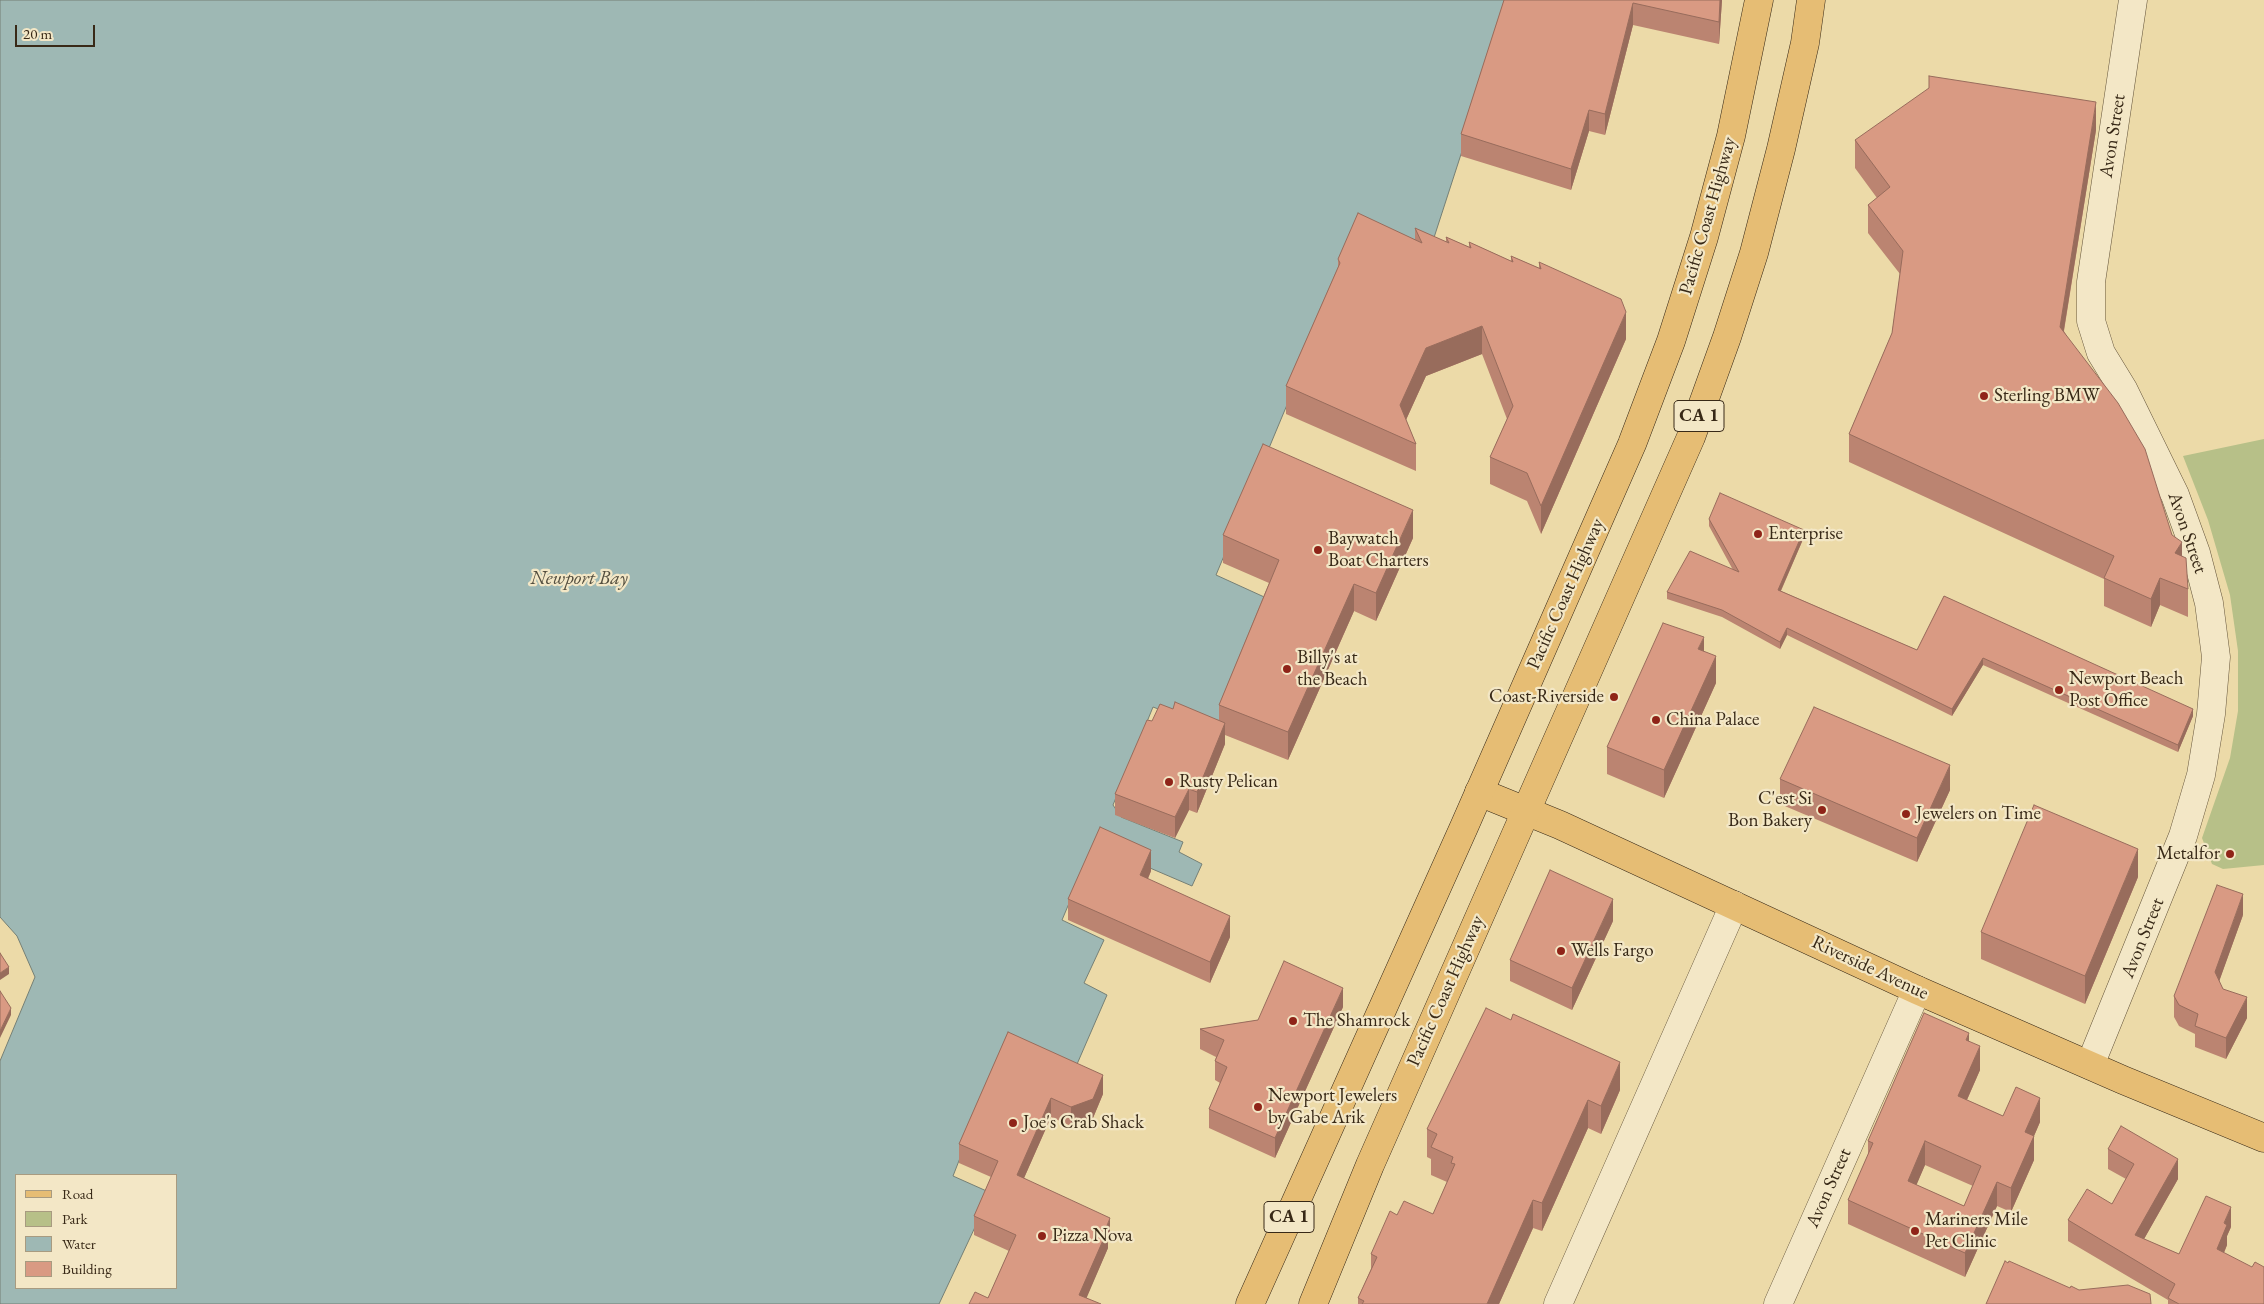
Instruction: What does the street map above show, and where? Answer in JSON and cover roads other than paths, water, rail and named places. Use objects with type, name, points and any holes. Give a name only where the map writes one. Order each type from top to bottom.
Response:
[{"type":"main road","name":"Pacific Coast Highway","points":[[1250,1304],[1632,444],[1671,341],[1704,237],[1731,136],[1758,0]]},
{"type":"main road","name":"Pacific Coast Highway","points":[[1313,1304],[1370,1165],[1687,446],[1728,336],[1754,253],[1781,149],[1805,43],[1811,0]]},
{"type":"main road","name":"Riverside Avenue","points":[[1479,792],[1526,811],[1917,990],[2264,1138]]},
{"type":"street","name":"Avon Street","points":[[2090,1065],[2174,862],[2186,828],[2201,775],[2211,714],[2216,658],[2209,603],[2196,553],[2175,495],[2123,389],[2101,353],[2091,322],[2091,282],[2134,0]]},
{"type":"street","points":[[1558,1304],[1734,906]]},
{"type":"street","name":"Avon Street","points":[[1778,1304],[1917,990]]},
{"type":"water","name":"Newport Bay","points":[[0,0],[1511,0],[1429,253],[1332,297],[1216,575],[1273,601],[1219,732],[1153,707],[1113,805],[1121,817],[1183,842],[1179,852],[1202,864],[1192,886],[1094,844],[1062,920],[1104,940],[1084,983],[1107,995],[1071,1078],[1003,1048],[953,1176],[991,1193],[939,1304],[0,1304],[0,1061],[35,977],[17,936],[0,917]]},
{"type":"place","name":"Sterling BMW","points":[[1984,396]]},
{"type":"place","name":"Enterprise","points":[[1758,534]]},
{"type":"place","name":"Baywatch Boat Charters","points":[[1318,550]]},
{"type":"place","name":"Billy's at the Beach","points":[[1287,669]]},
{"type":"place","name":"Newport Beach Post Office","points":[[2059,690]]},
{"type":"place","name":"Coast-Riverside","points":[[1614,697]]},
{"type":"place","name":"China Palace","points":[[1656,720]]},
{"type":"place","name":"Rusty Pelican","points":[[1169,782]]},
{"type":"place","name":"C'est Si Bon Bakery","points":[[1822,810]]},
{"type":"place","name":"Jewelers on Time","points":[[1906,814]]},
{"type":"place","name":"Metalfor","points":[[2230,854]]},
{"type":"place","name":"Wells Fargo","points":[[1561,951]]},
{"type":"place","name":"The Shamrock","points":[[1293,1021]]},
{"type":"place","name":"Newport Jewelers by Gabe Arik","points":[[1258,1107]]},
{"type":"place","name":"Joe's Crab Shack","points":[[1013,1123]]},
{"type":"place","name":"Mariners Mile Pet Clinic","points":[[1915,1231]]},
{"type":"place","name":"Pizza Nova","points":[[1042,1236]]}]
